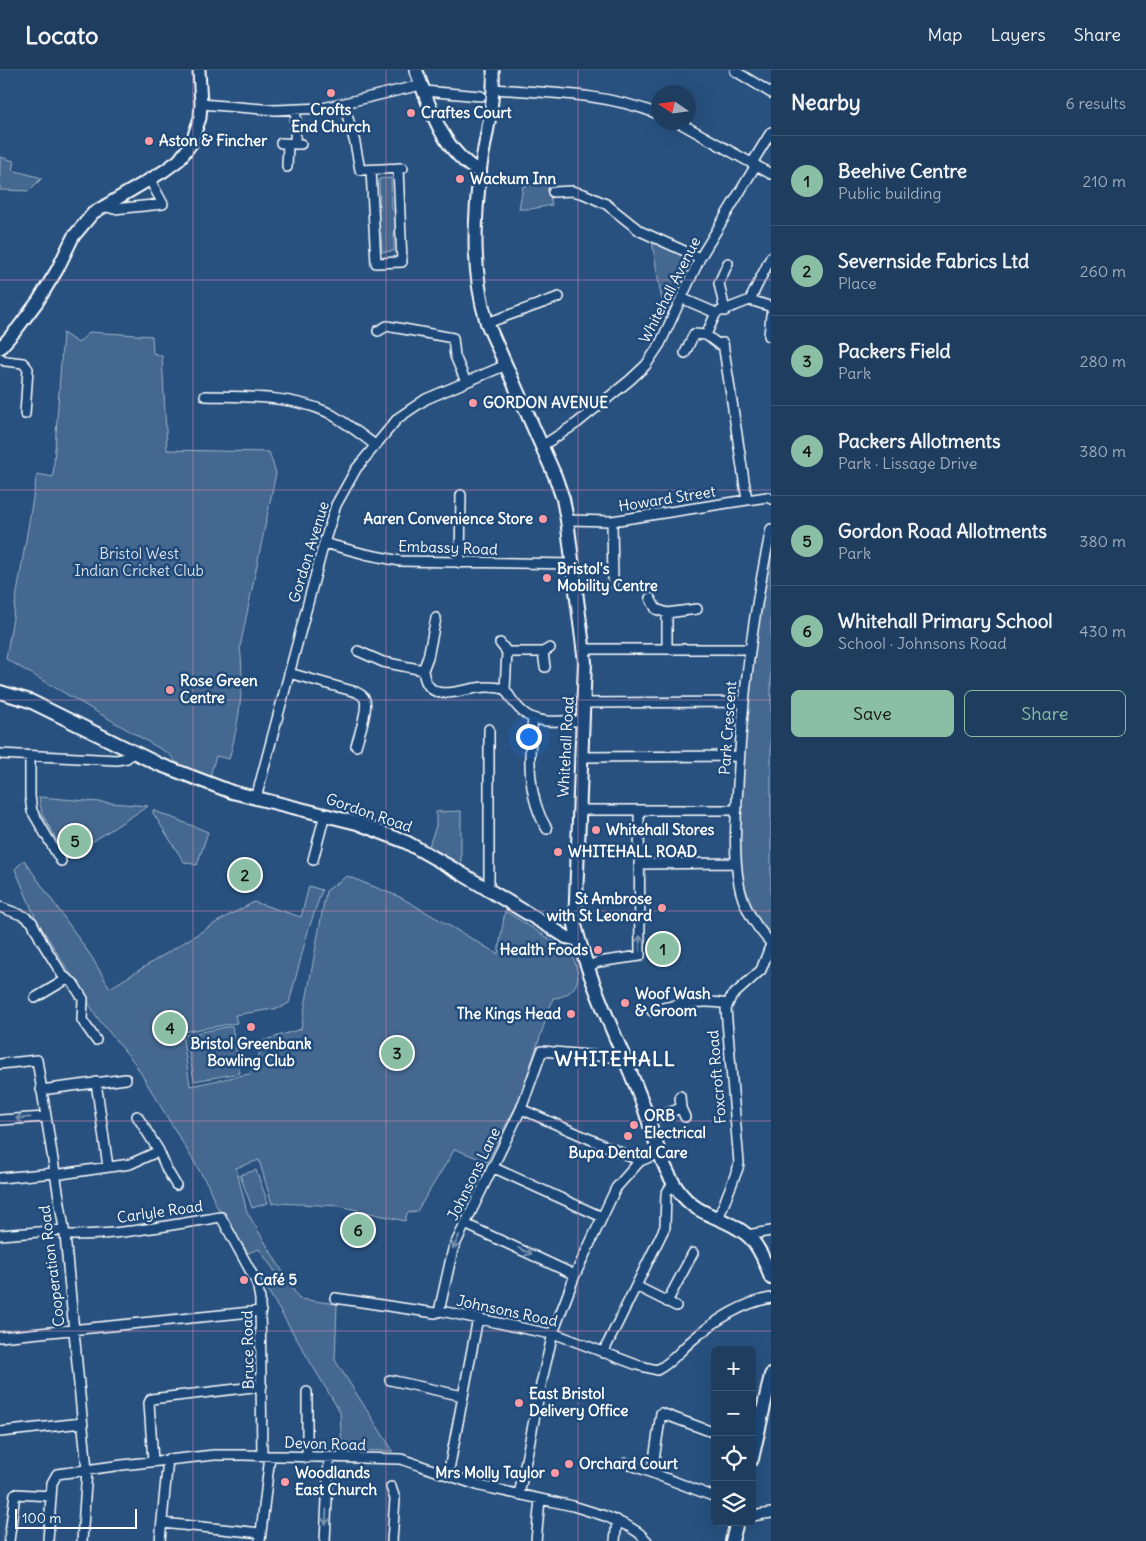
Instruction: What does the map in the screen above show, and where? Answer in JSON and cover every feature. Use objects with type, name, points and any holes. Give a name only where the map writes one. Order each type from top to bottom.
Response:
[{"type":"main road","points":[[416,70],[438,126],[448,144],[460,158],[480,172]]},
{"type":"main road","name":"Whitehall Road","points":[[480,172],[475,209],[480,299],[487,322],[542,446],[563,499],[584,649],[584,703],[575,925],[588,967],[674,1185],[690,1204],[705,1214],[747,1235],[758,1248],[771,1278]]},
{"type":"main road","name":"Gordon Road","points":[[0,692],[30,701],[158,764],[232,792],[325,814],[374,829],[406,842],[555,930],[579,940]]},
{"type":"main road","points":[[765,1265],[767,1254],[771,1247]]},
{"type":"main road","points":[[756,1441],[769,1398],[771,1375]]},
{"type":"main road","points":[[732,1541],[736,1526]]},
{"type":"street","points":[[0,348],[38,301],[57,270],[73,237],[92,213],[150,180],[178,160],[191,144],[200,118],[199,70]]},
{"type":"street","points":[[480,172],[492,108],[494,90],[493,70]]},
{"type":"street","points":[[735,71],[771,93]]},
{"type":"street","points":[[201,104],[296,110],[323,108],[423,88],[481,96]]},
{"type":"street","points":[[494,90],[596,97],[651,111]]},
{"type":"street","points":[[344,104],[355,143],[360,170],[401,168],[402,262],[376,263],[371,170]]},
{"type":"street","points":[[287,168],[296,110]]},
{"type":"street","points":[[692,130],[771,174]]},
{"type":"street","name":"Whitehall Avenue","points":[[542,446],[577,423],[630,380],[646,364],[660,344],[700,258],[771,132]]},
{"type":"street","points":[[104,206],[114,209],[163,204],[150,180]]},
{"type":"street","points":[[553,192],[572,191],[584,194],[606,204],[640,231],[700,258]]},
{"type":"street","points":[[750,300],[771,257]]},
{"type":"street","points":[[721,312],[719,283],[728,263]]},
{"type":"street","points":[[487,322],[558,296]]},
{"type":"street","points":[[682,298],[721,312]]},
{"type":"street","points":[[706,335],[721,312],[750,300],[771,308]]},
{"type":"street","points":[[769,336],[771,315]]},
{"type":"street","points":[[378,330],[388,326],[453,338],[455,356],[466,382]]},
{"type":"street","points":[[685,353],[694,334],[706,335],[718,344],[722,343],[747,500]]},
{"type":"street","points":[[0,358],[5,361],[23,363],[28,369],[25,414]]},
{"type":"street","name":"Gordon Avenue","points":[[256,798],[324,543],[336,506],[356,469],[398,418],[426,399],[506,365]]},
{"type":"street","points":[[205,396],[272,398],[317,408],[338,418],[375,445]]},
{"type":"street","points":[[460,563],[461,495]]},
{"type":"street","name":"Howard Street","points":[[567,520],[612,521],[770,498]]},
{"type":"street","points":[[612,521],[613,583]]},
{"type":"street","name":"Park Crescent","points":[[771,529],[757,597],[749,649],[743,702],[736,810],[736,863],[739,884],[747,910],[757,927],[771,944]]},
{"type":"street","name":"Embassy Road","points":[[324,543],[400,561],[573,564]]},
{"type":"street","points":[[650,598],[656,609],[667,614],[697,609]]},
{"type":"street","points":[[667,614],[667,649]]},
{"type":"street","points":[[436,618],[430,628],[428,657],[423,670],[429,688],[450,694],[476,688],[492,687],[505,689]]},
{"type":"street","points":[[500,644],[508,652],[546,650],[545,667]]},
{"type":"street","points":[[584,649],[749,649]]},
{"type":"street","points":[[365,651],[383,662],[423,670]]},
{"type":"street","points":[[508,652],[505,689],[521,711],[533,720],[583,721]]},
{"type":"street","points":[[289,673],[362,695],[366,703],[356,746]]},
{"type":"street","points":[[584,703],[743,702]]},
{"type":"street","points":[[533,720],[529,749],[532,782],[541,819],[547,830]]},
{"type":"street","points":[[489,728],[489,890]]},
{"type":"street","points":[[0,754],[117,760],[127,758],[133,752]]},
{"type":"street","points":[[30,756],[32,811],[61,861]]},
{"type":"street","points":[[581,757],[739,756]]},
{"type":"street","points":[[579,810],[736,810]]},
{"type":"street","points":[[588,967],[598,962],[640,956],[639,810]]},
{"type":"street","points":[[313,860],[325,814]]},
{"type":"street","points":[[639,866],[736,863]]},
{"type":"street","points":[[0,907],[24,916],[32,922],[63,976],[73,983],[83,999],[82,1020],[96,1040]]},
{"type":"street","points":[[652,1011],[693,1003],[715,1002],[727,1004],[731,997],[761,970],[771,944]]},
{"type":"street","points":[[35,998],[67,979]]},
{"type":"street","name":"Foxcroft Road","points":[[718,1219],[739,1163],[725,1017],[727,1004]]},
{"type":"street","name":"Johnsons Lane","points":[[441,1311],[440,1307],[452,1253],[521,1109],[542,1051],[611,1056],[623,1052]]},
{"type":"street","name":"Cooperation Road","points":[[0,1064],[37,1060],[64,1232],[74,1330],[87,1470],[82,1541]]},
{"type":"street","points":[[41,1090],[126,1079]]},
{"type":"street","points":[[96,1082],[108,1167]]},
{"type":"street","points":[[680,1096],[681,1108],[685,1117]]},
{"type":"street","points":[[649,1120],[681,1108]]},
{"type":"street","points":[[521,1109],[640,1161]]},
{"type":"street","points":[[0,1120],[45,1116]]},
{"type":"street","points":[[137,1116],[159,1151],[176,1185]]},
{"type":"street","points":[[0,1178],[108,1167],[135,1162],[159,1151]]},
{"type":"street","points":[[520,1495],[538,1399],[553,1333],[576,1274],[616,1188],[640,1161],[660,1153]]},
{"type":"street","points":[[492,1167],[602,1217]]},
{"type":"street","points":[[604,1353],[665,1227],[666,1194],[674,1185]]},
{"type":"street","name":"Carlyle Road","points":[[0,1235],[64,1232],[88,1235],[222,1217],[240,1249]]},
{"type":"street","points":[[465,1224],[576,1274]]},
{"type":"street","points":[[747,1235],[771,1231]]},
{"type":"street","name":"Bruce Road","points":[[240,1249],[257,1284],[261,1311],[262,1386],[266,1455],[261,1537]]},
{"type":"street","points":[[667,1302],[693,1253]]},
{"type":"street","points":[[636,1286],[676,1306]]},
{"type":"street","name":"Johnsons Road","points":[[335,1298],[435,1313],[441,1311],[553,1333],[655,1370],[659,1370],[690,1342],[737,1309],[753,1302],[771,1298]]},
{"type":"street","points":[[0,1337],[261,1311]]},
{"type":"street","points":[[448,1475],[478,1318]]},
{"type":"street","points":[[390,1380],[463,1396]]},
{"type":"street","points":[[153,1461],[149,1403],[151,1399],[262,1386]]},
{"type":"street","points":[[307,1392],[304,1402],[307,1458]]},
{"type":"street","points":[[652,1473],[661,1413],[711,1432]]},
{"type":"street","points":[[0,1432],[82,1423]]},
{"type":"street","name":"Devon Road","points":[[48,1541],[51,1496],[53,1480],[56,1475],[168,1459],[214,1455],[401,1459],[480,1486],[573,1506],[617,1520],[640,1533],[647,1541]]},
{"type":"street","points":[[325,1541],[329,1458]]},
{"type":"street","points":[[160,1541],[168,1459]]},
{"type":"street","points":[[626,1463],[711,1495]]},
{"type":"street","points":[[392,1487],[395,1498],[392,1541]]},
{"type":"street","points":[[9,1541],[15,1494],[51,1496]]},
{"type":"street","points":[[536,1541],[540,1499]]},
{"type":"street","points":[[756,1515],[771,1513]]},
{"type":"street","points":[[615,1541],[617,1520]]},
{"type":"street","points":[[162,1523],[261,1537]]},
{"type":"green space","points":[[0,157],[14,161],[12,170],[42,178],[29,191],[0,190]]},
{"type":"green space","points":[[391,178],[392,209],[396,212],[394,251],[382,252],[377,212],[380,209],[379,179]]},
{"type":"green space","points":[[547,183],[552,205],[519,209],[523,186]]},
{"type":"green space","points":[[652,241],[686,254],[690,263],[667,315],[661,296]]},
{"type":"green space","name":"Bristol West Indian Cricket Club","points":[[90,332],[152,336],[153,353],[162,356],[167,450],[269,452],[276,473],[240,647],[242,675],[236,731],[229,759],[216,756],[210,776],[178,764],[169,754],[6,659],[37,474],[53,477],[63,333],[78,343]]},
{"type":"green space","points":[[771,545],[771,936],[752,908],[744,884],[739,853],[743,749],[753,649]]},
{"type":"green space","points":[[39,797],[148,806],[67,858],[42,814]]},
{"type":"green space","points":[[153,810],[208,832],[197,865],[184,862],[153,813]]},
{"type":"green space","points":[[461,811],[461,865],[429,846],[436,826],[436,812]]},
{"type":"green space","points":[[24,860],[91,956],[110,988],[222,919],[254,902],[301,917],[309,886],[322,890],[308,931],[289,1003],[280,1008],[235,1015],[237,1023],[182,1032],[190,1086],[249,1074],[259,1063],[259,1042],[301,1029],[326,891],[347,876],[400,897],[498,954],[505,911],[572,953],[577,971],[577,982],[569,992],[561,997],[553,998],[519,1100],[487,1162],[455,1149],[417,1211],[407,1213],[405,1221],[340,1206],[272,1204],[259,1160],[236,1168],[247,1212],[299,1299],[337,1304],[335,1360],[393,1451],[342,1450],[340,1412],[267,1289],[279,1277],[259,1249],[248,1253],[216,1205],[208,1185],[134,1062],[99,1020],[36,919],[15,869]]},
{"type":"green space","points":[[232,1026],[240,1073],[194,1081],[186,1035]]},
{"type":"green space","points":[[256,1170],[268,1203],[252,1208],[240,1175]]},
{"type":"place","name":"Crofts End Church","points":[[331,93]]},
{"type":"place","name":"Craftes Court","points":[[411,113]]},
{"type":"place","name":"Aston & Fincher","points":[[149,141]]},
{"type":"place","name":"Wackum Inn","points":[[460,179]]},
{"type":"place","name":"GORDON AVENUE","points":[[473,403]]},
{"type":"place","name":"Aaren Convenience Store","points":[[543,519]]},
{"type":"place","name":"Bristol's Mobility Centre","points":[[547,578]]},
{"type":"place","name":"Rose Green Centre","points":[[170,690]]},
{"type":"place","name":"Whitehall Stores","points":[[596,830]]},
{"type":"place","name":"Gordon Road Allotments","points":[[75,841]]},
{"type":"place","name":"WHITEHALL ROAD","points":[[558,852]]},
{"type":"place","name":"Severnside Fabrics Ltd","points":[[245,875]]},
{"type":"place","name":"St Ambrose with St Leonard","points":[[662,908]]},
{"type":"place","name":"Beehive Centre","points":[[663,949]]},
{"type":"place","name":"Health Foods","points":[[598,950]]},
{"type":"place","name":"Woof Wash & Groom","points":[[625,1003]]},
{"type":"place","name":"The Kings Head","points":[[571,1014]]},
{"type":"place","name":"Bristol Greenbank Bowling Club","points":[[251,1027]]},
{"type":"place","name":"Packers Allotments","points":[[170,1028]]},
{"type":"place","name":"Packers Field","points":[[397,1053]]},
{"type":"place","name":"ORB Electrical","points":[[634,1125]]},
{"type":"place","name":"Bupa Dental Care","points":[[628,1136]]},
{"type":"place","name":"Whitehall Primary School","points":[[358,1230]]},
{"type":"place","name":"Café 5","points":[[244,1280]]},
{"type":"place","name":"East Bristol Delivery Office","points":[[519,1403]]},
{"type":"place","name":"Orchard Court","points":[[569,1464]]},
{"type":"place","name":"Mrs Molly Taylor","points":[[555,1473]]},
{"type":"place","name":"Woodlands East Church","points":[[285,1482]]},
{"type":"district","name":"WHITEHALL","points":[[615,1059]]}]
